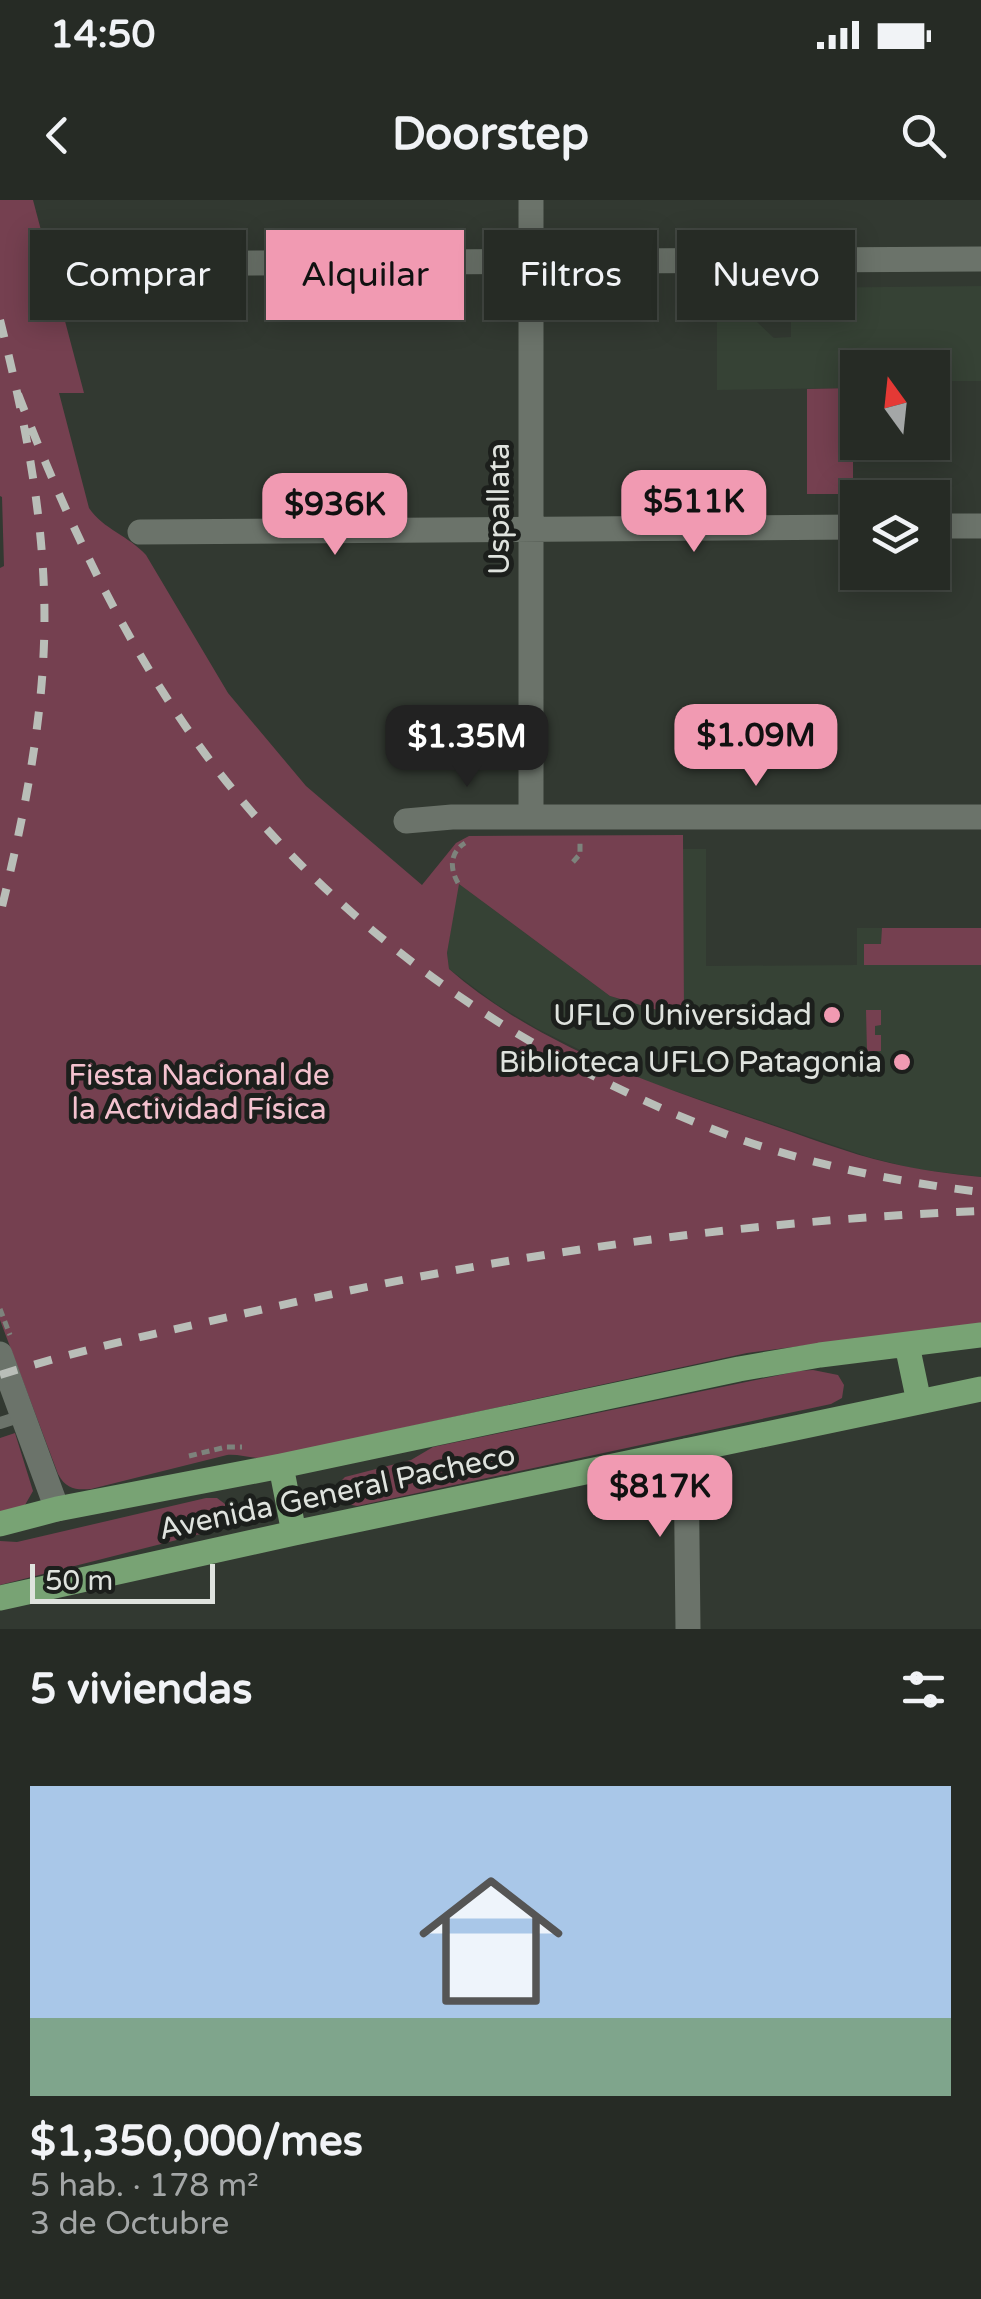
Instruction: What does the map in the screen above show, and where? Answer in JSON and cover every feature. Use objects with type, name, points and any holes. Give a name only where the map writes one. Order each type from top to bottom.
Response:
[{"type":"main road","name":"Avenida General Pacheco","points":[[0,1524],[739,1369],[981,1336]]},
{"type":"main road","points":[[907,1344],[919,1402]]},
{"type":"main road","name":"Avenida General Pacheco","points":[[0,1598],[981,1388]]},
{"type":"main road","points":[[280,1466],[294,1532]]},
{"type":"street","name":"Uspallata","points":[[531,200],[531,230]]},
{"type":"street","points":[[657,260],[981,259]]},
{"type":"street","points":[[246,263],[484,261]]},
{"type":"street","name":"Uspallata","points":[[531,320],[531,818]]},
{"type":"street","points":[[950,526],[981,526]]},
{"type":"street","points":[[140,532],[840,527]]},
{"type":"street","points":[[406,821],[981,816]]},
{"type":"street","points":[[0,1354],[11,1419],[57,1510]]},
{"type":"street","points":[[686,1451],[688,1629]]},
{"type":"path","points":[[458,883],[453,870],[454,855],[464,844],[476,842]]},
{"type":"path","points":[[572,862],[580,854],[580,842]]},
{"type":"shaded area","points":[[981,286],[981,381],[950,381],[950,350],[840,350],[840,388],[717,390],[717,320],[757,320],[774,338],[791,337],[791,320],[855,320],[855,287]]},
{"type":"shaded area","name":"UFLO Universidad","points":[[683,849],[706,849],[706,966],[857,965],[857,928],[981,928],[981,1177],[916,1169],[868,1157],[634,1077],[536,1028],[449,969],[447,953],[458,883],[610,996],[683,1018]]},
{"type":"green space","name":"Fiesta Nacional de la Actividad Física","points":[[0,200],[33,200],[41,230],[30,230],[30,320],[65,320],[84,393],[59,393],[89,508],[101,522],[146,555],[228,693],[306,786],[422,885],[456,843],[469,836],[683,835],[684,1018],[610,996],[459,884],[447,953],[449,969],[517,1018],[632,1075],[855,1153],[913,1168],[981,1177],[981,1323],[747,1353],[265,1458],[227,1455],[91,1489],[76,1489],[64,1483],[0,1320],[0,568],[4,566],[0,496]]},
{"type":"green space","points":[[840,388],[840,460],[853,460],[853,480],[840,480],[840,494],[807,494],[807,389]]},
{"type":"green space","points":[[882,928],[981,928],[981,965],[864,965],[864,944],[881,944]]},
{"type":"green space","points":[[866,1010],[881,1010],[881,1025],[875,1026],[875,1035],[881,1035],[881,1051],[867,1051]]},
{"type":"green space","points":[[813,1370],[838,1375],[844,1385],[842,1398],[831,1404],[357,1506],[341,1498],[338,1484],[345,1477],[411,1460],[433,1447]]},
{"type":"green space","points":[[15,1433],[33,1491],[25,1505],[0,1514],[0,1438]]},
{"type":"green space","points":[[217,1498],[225,1504],[228,1521],[220,1529],[0,1585],[0,1541],[17,1542]]},
{"type":"railway","points":[[0,320],[35,488],[44,591],[39,713],[0,915]]},
{"type":"railway","points":[[18,394],[103,588],[184,724],[266,828],[322,886],[383,939],[514,1032],[657,1106],[731,1136],[823,1164],[981,1192]]},
{"type":"railway","points":[[0,1375],[251,1312],[432,1274],[705,1233],[981,1211]]},
{"type":"place","name":"UFLO Universidad","points":[[832,1015]]},
{"type":"place","name":"Biblioteca UFLO Patagonia","points":[[902,1062]]}]
